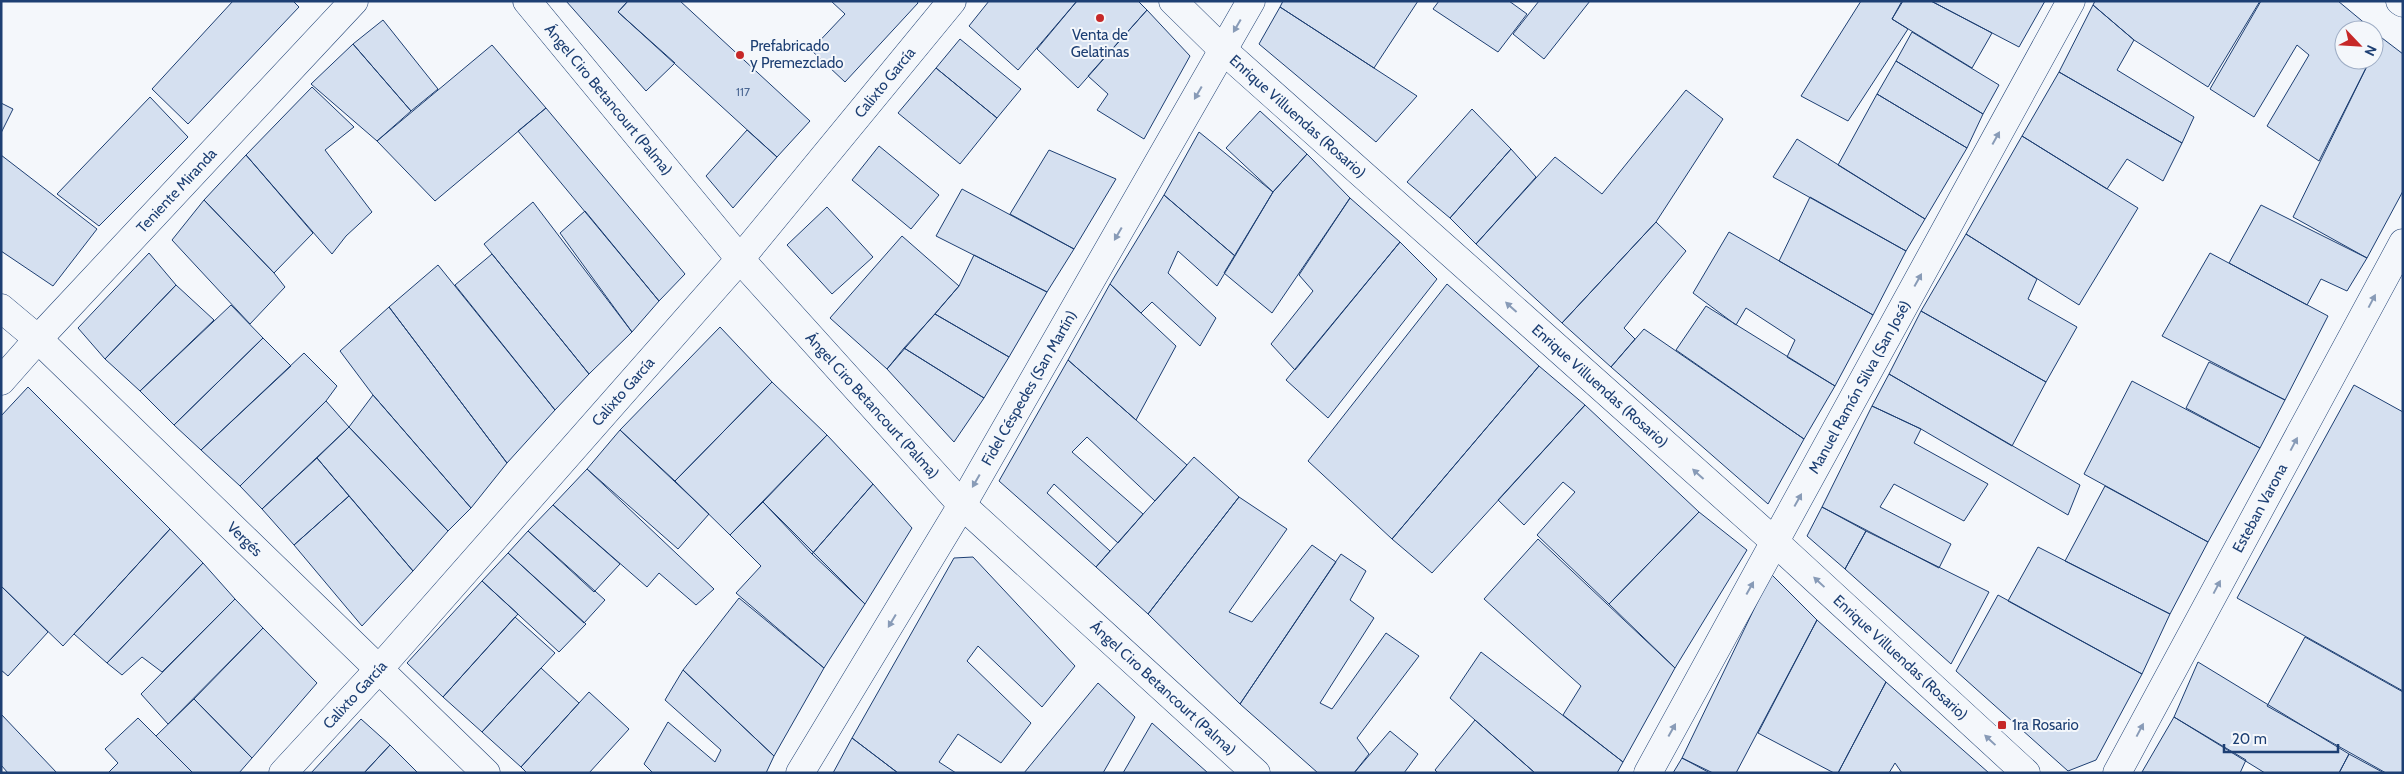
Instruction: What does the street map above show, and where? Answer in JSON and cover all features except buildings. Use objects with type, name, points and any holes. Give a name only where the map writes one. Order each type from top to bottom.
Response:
[{"type":"street","name":"Teniente Miranda","points":[[1,381],[354,1]]},
{"type":"street","name":"Ángel Ciro Betancourt (Palma)","points":[[527,1],[740,259],[962,505],[1256,773]]},
{"type":"street","name":"Calixto García","points":[[283,773],[379,669],[740,259],[952,1]]},
{"type":"street","name":"Enrique Villuendas (Rosario)","points":[[1173,1],[1223,50],[1775,542],[2026,773]]},
{"type":"street","name":"Fidel Céspedes (San Martín)","points":[[800,773],[962,505],[1251,1]]},
{"type":"street","name":"Manuel Ramón Silva (San José)","points":[[1648,773],[2071,1]]},
{"type":"street","name":"Esteban Varona","points":[[2117,773],[2403,243]]},
{"type":"street","name":"Vergés","points":[[1,308],[38,339],[486,773]]},
{"type":"place","name":"Venta de Gelatinas","points":[[1100,18]]},
{"type":"place","name":"Prefabricado y Premezclado","points":[[740,55]]},
{"type":"place","name":"1ra Rosario","points":[[2002,725]]}]
